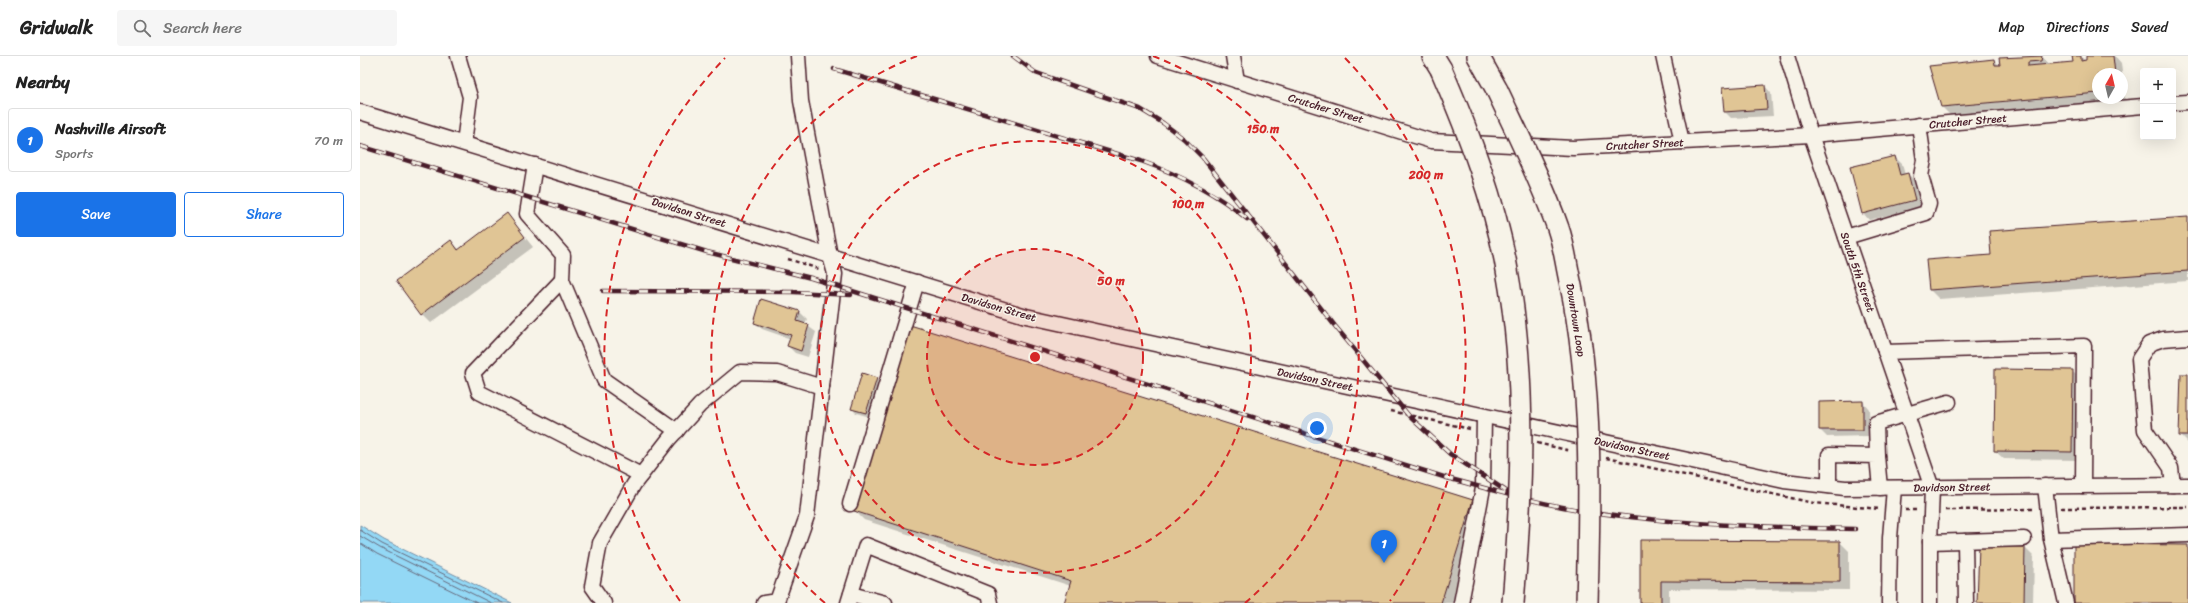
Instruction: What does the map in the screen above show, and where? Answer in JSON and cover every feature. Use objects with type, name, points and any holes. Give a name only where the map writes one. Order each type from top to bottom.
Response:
[{"type":"highway","name":"Downtown Loop","points":[[1478,56],[1497,90],[1535,170],[1558,229],[1576,310],[1588,411],[1590,491],[1587,603]]},
{"type":"highway","points":[[1438,63],[1469,134],[1493,210],[1507,270],[1517,344],[1520,428],[1519,531],[1513,603]]},
{"type":"street","points":[[458,56],[470,97],[464,143]]},
{"type":"street","points":[[764,603],[777,601],[807,516],[835,274],[830,256],[801,101],[798,56]]},
{"type":"street","name":"Crutcher Street","points":[[1158,56],[1431,141],[1573,148],[1811,135],[2140,106]]},
{"type":"street","points":[[1233,56],[1237,80]]},
{"type":"street","points":[[1663,56],[1682,142]]},
{"type":"street","name":"South 5th Street","points":[[1787,56],[1811,135],[1932,488]]},
{"type":"street","points":[[2176,103],[2188,102]]},
{"type":"street","name":"Davidson Street","points":[[360,112],[1026,316],[1784,481],[1829,486],[1887,488],[2188,484]]},
{"type":"street","points":[[1846,237],[1926,213],[1929,204],[1921,176],[1924,160],[1919,125]]},
{"type":"street","points":[[535,165],[527,214],[563,255],[562,280],[604,380],[677,430]]},
{"type":"street","points":[[562,280],[473,373],[479,392],[641,475]]},
{"type":"street","points":[[850,504],[917,282]]},
{"type":"street","points":[[2173,485],[2171,468],[2145,430],[2140,359],[2149,344],[2162,339],[2188,337]]},
{"type":"street","points":[[1885,352],[2084,346],[2083,486]]},
{"type":"street","points":[[604,603],[592,586],[600,543],[641,475],[677,430],[700,405],[740,372],[777,373],[822,386]]},
{"type":"street","points":[[1889,603],[1890,538],[1887,488],[1877,456],[1876,423],[1949,402]]},
{"type":"street","points":[[1461,603],[1483,488],[1484,416]]},
{"type":"street","points":[[1829,486],[1829,456],[1877,456]]},
{"type":"street","points":[[2045,486],[2051,539],[2066,603]]},
{"type":"street","points":[[1930,603],[1932,488]]},
{"type":"street","points":[[2051,539],[2188,535]]},
{"type":"street","points":[[1930,542],[2024,539]]},
{"type":"street","points":[[1966,541],[1966,603]]},
{"type":"street","points":[[885,603],[850,598],[866,545],[988,594],[990,603]]},
{"type":"water","points":[[360,525],[384,540],[512,603],[360,603]]},
{"type":"building","points":[[2042,56],[2041,61],[2028,62],[2028,66],[2073,62],[2072,56],[2081,56],[2081,61],[2086,60],[2086,56],[2113,56],[2114,68],[2092,68],[2092,94],[1941,107],[1929,66],[1994,59],[1995,65],[2000,65],[1999,58]]},
{"type":"building","points":[[1765,85],[1767,109],[1724,112],[1722,88]]},
{"type":"building","points":[[1895,156],[1900,175],[1908,173],[1915,200],[1862,214],[1850,167]]},
{"type":"building","points":[[507,213],[525,237],[421,315],[396,281],[451,240],[458,250]]},
{"type":"building","points":[[2188,217],[2188,271],[1929,290],[1926,260],[1991,255],[1989,231]]},
{"type":"building","points":[[761,299],[800,311],[797,321],[809,325],[801,351],[787,346],[791,335],[754,323]]},
{"type":"building","points":[[910,325],[1473,500],[1441,603],[1064,603],[1071,581],[854,511]]},
{"type":"building","points":[[1995,369],[2073,370],[2072,452],[1994,451]]},
{"type":"building","points":[[862,373],[877,378],[866,413],[851,409]]},
{"type":"building","points":[[2181,374],[2188,374],[2188,436],[2179,436]]},
{"type":"building","points":[[1863,401],[1863,430],[1819,430],[1819,402]]},
{"type":"building","points":[[1640,540],[1840,541],[1840,582],[1661,581],[1661,603],[1640,603]]},
{"type":"building","points":[[2074,544],[2188,545],[2188,603],[2074,603]]},
{"type":"building","points":[[1979,546],[2025,547],[2024,603],[1977,603]]},
{"type":"railway","points":[[1013,56],[1036,73],[1140,109],[1163,123],[1184,139],[1203,158],[1335,326],[1409,416],[1450,454],[1506,491]]},
{"type":"railway","points":[[834,69],[1141,161],[1170,172],[1210,192],[1247,219]]},
{"type":"railway","points":[[360,146],[707,252],[811,278],[1447,478],[1551,505],[1619,516],[1686,522],[1855,529]]},
{"type":"railway","points":[[603,291],[794,292],[851,295]]},
{"type":"place","name":"Nashville Airsoft","points":[[1384,563]]}]
